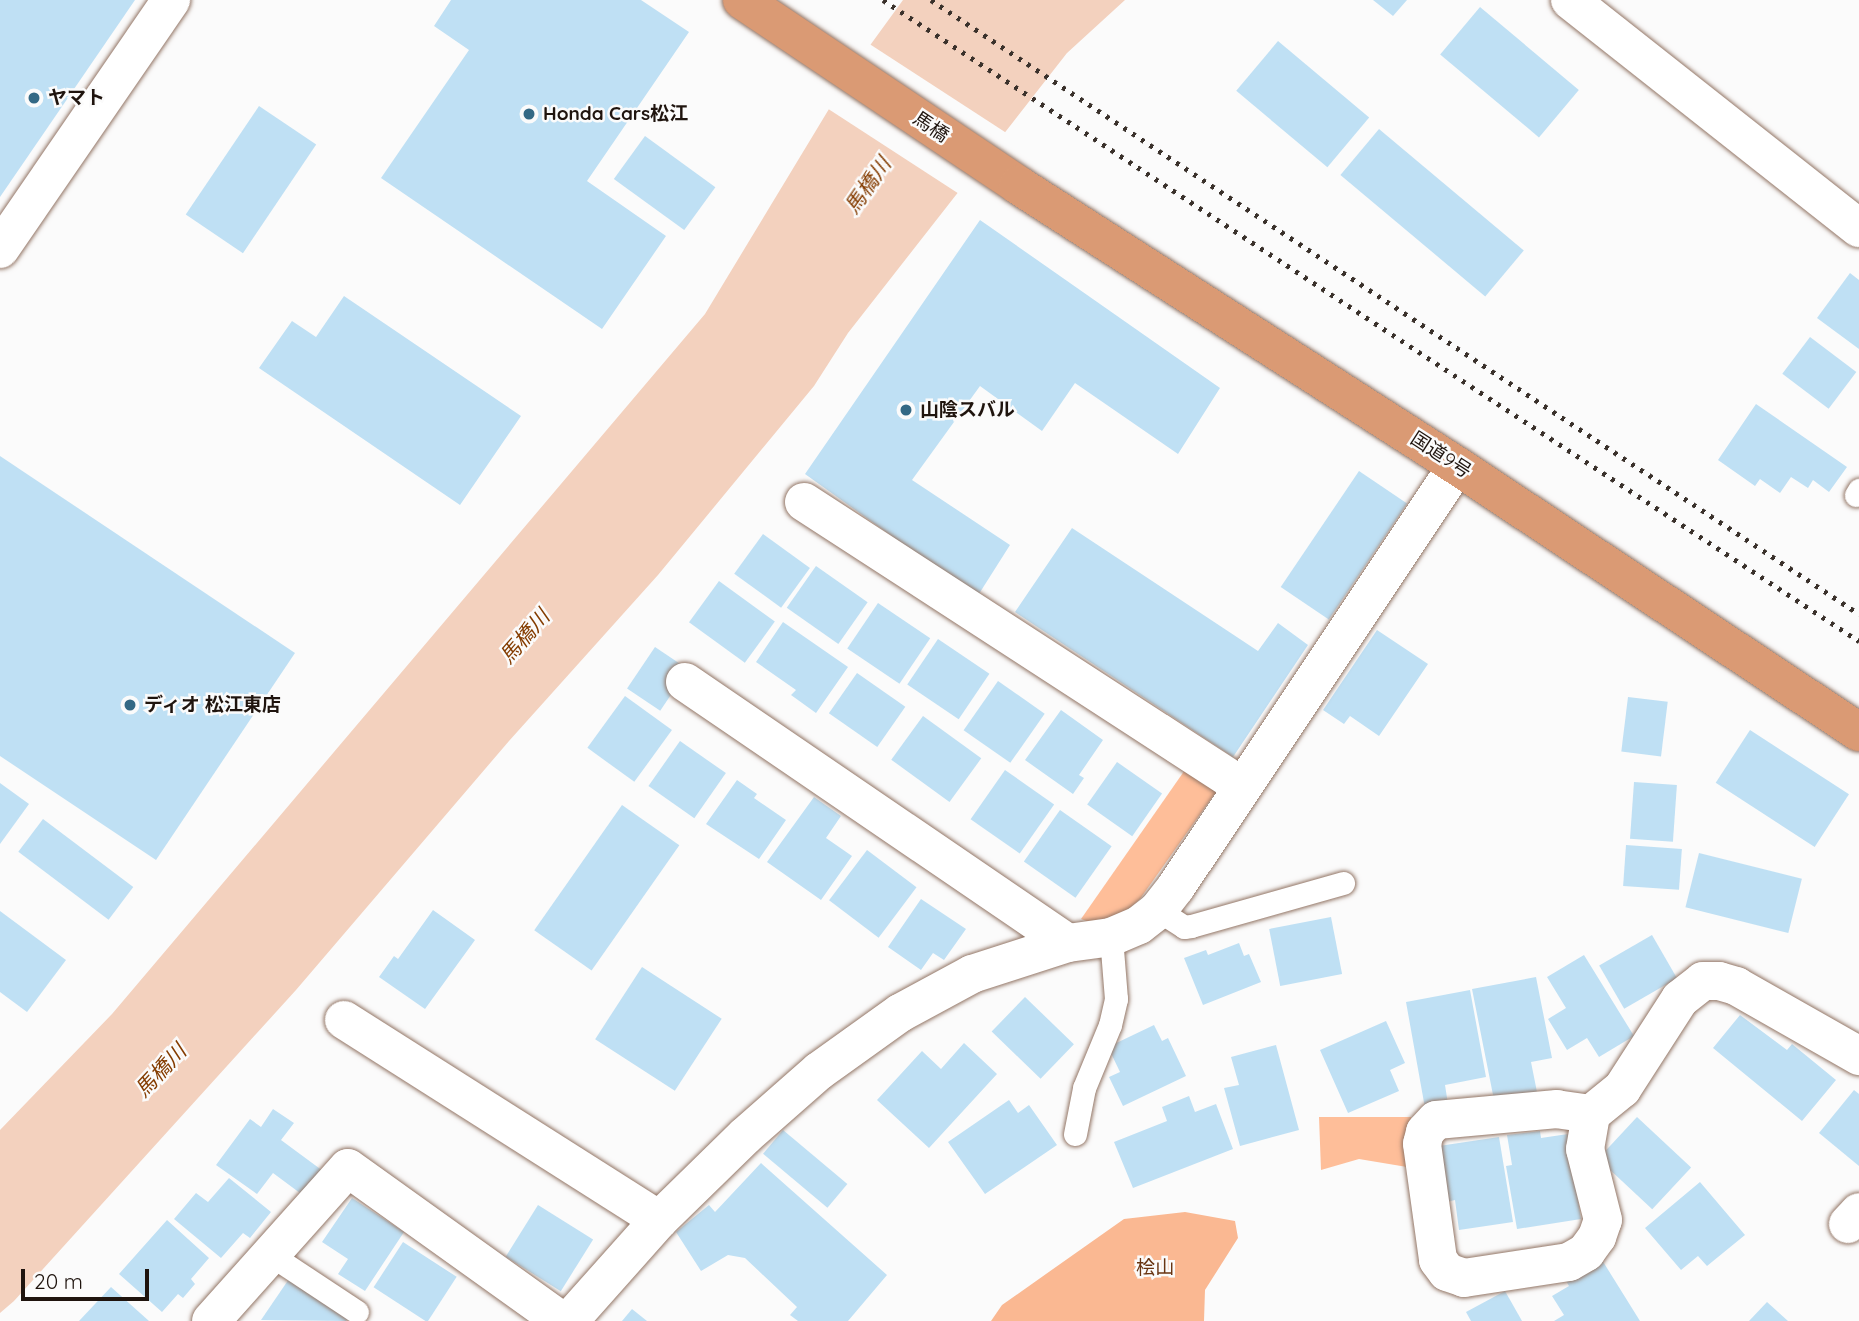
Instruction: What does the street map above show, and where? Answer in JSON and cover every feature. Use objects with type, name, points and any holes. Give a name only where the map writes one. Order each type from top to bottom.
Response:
[{"type":"highway","name":"馬橋","points":[[742,0],[1018,186]]},
{"type":"highway","name":"国道9号","points":[[1018,186],[1458,466],[1859,732]]},
{"type":"street","points":[[0,249],[171,0]]},
{"type":"street","points":[[1570,0],[1859,228]]},
{"type":"street","points":[[569,1321],[659,1220],[745,1136],[819,1071],[900,1013],[972,974],[1068,943],[1111,937],[1139,925],[1158,910],[1458,466]]},
{"type":"street","points":[[804,502],[1243,787]]},
{"type":"street","points":[[685,682],[1068,943]]},
{"type":"street","points":[[1591,1114],[1557,1109],[1436,1120],[1425,1132],[1422,1144],[1438,1260],[1447,1272],[1464,1278],[1569,1262],[1586,1252],[1597,1237],[1602,1220],[1585,1149],[1591,1114],[1622,1089],[1680,999],[1703,981],[1719,981],[1736,986],[1859,1056]]},
{"type":"street","points":[[344,1020],[659,1220]]},
{"type":"street","points":[[211,1321],[348,1168],[562,1321]]},
{"type":"lane","points":[[1158,910],[1177,923],[1191,926],[1343,883]]},
{"type":"lane","points":[[1075,1134],[1084,1088],[1110,1025],[1116,999],[1111,937]]},
{"type":"lane","points":[[271,1255],[357,1312]]},
{"type":"shaded area","points":[[1187,767],[1218,789],[1140,899],[1123,914],[1092,923],[1081,919]]},
{"type":"shaded area","points":[[1319,1117],[1411,1117],[1407,1167],[1359,1159],[1321,1170]]},
{"type":"green space","name":"桧山","points":[[1185,1212],[1235,1221],[1238,1238],[1205,1290],[1204,1321],[991,1321],[1002,1305],[1124,1219]]},
{"type":"water","name":"馬橋川","points":[[903,0],[1125,0],[1067,53],[848,333],[814,386],[658,575],[509,741],[296,990],[14,1301],[0,1313],[0,1130],[112,1014],[705,314],[855,66]]},
{"type":"pier","points":[[868,43],[1008,134],[966,199],[826,108]]},
{"type":"building","name":"ヤマト","points":[[0,0],[135,0],[0,197]]},
{"type":"building","name":"Honda Cars松江","points":[[451,0],[641,0],[689,32],[587,181],[666,236],[602,329],[381,178],[469,50],[434,26]]},
{"type":"building","points":[[1373,0],[1407,0],[1393,16]]},
{"type":"building","points":[[1480,7],[1579,90],[1539,137],[1440,54]]},
{"type":"building","points":[[1278,41],[1369,117],[1327,167],[1236,91]]},
{"type":"building","points":[[259,106],[316,145],[243,253],[186,215]]},
{"type":"building","points":[[1379,129],[1524,250],[1485,296],[1340,175]]},
{"type":"building","points":[[645,136],[715,187],[684,230],[614,179]]},
{"type":"building","name":"山陰スバル","points":[[980,220],[1220,388],[1178,454],[1075,383],[1042,431],[980,386],[912,480],[1010,545],[977,597],[805,474]]},
{"type":"building","points":[[1850,273],[1859,280],[1859,349],[1817,318]]},
{"type":"building","points":[[344,296],[521,416],[460,505],[259,368],[292,321],[316,337]]},
{"type":"building","points":[[1810,337],[1856,372],[1829,409],[1782,374]]},
{"type":"building","points":[[1756,404],[1847,467],[1829,492],[1813,480],[1808,488],[1791,477],[1780,493],[1760,479],[1755,486],[1718,460]]},
{"type":"building","name":"ディオ 松江東店","points":[[0,456],[295,653],[156,860],[0,756]]},
{"type":"building","points":[[1359,471],[1407,503],[1329,619],[1281,587]]},
{"type":"building","points":[[1072,528],[1258,651],[1278,623],[1308,645],[1233,757],[1015,612]]},
{"type":"building","points":[[763,534],[810,568],[781,608],[734,574]]},
{"type":"building","points":[[816,566],[868,602],[838,644],[787,608]]},
{"type":"building","points":[[719,581],[775,622],[745,663],[689,622]]},
{"type":"building","points":[[878,603],[930,638],[899,684],[847,649]]},
{"type":"building","points":[[783,622],[848,667],[816,713],[791,695],[796,690],[756,662]]},
{"type":"building","points":[[1377,630],[1428,664],[1379,736],[1350,716],[1344,724],[1323,710]]},
{"type":"building","points":[[938,639],[989,674],[959,719],[907,685]]},
{"type":"building","points":[[655,647],[688,669],[660,711],[627,688]]},
{"type":"building","points":[[857,673],[905,707],[877,747],[829,713]]},
{"type":"building","points":[[998,681],[1045,714],[1010,763],[964,730]]},
{"type":"building","points":[[625,696],[672,730],[634,782],[587,748]]},
{"type":"building","points":[[1628,697],[1668,702],[1661,756],[1621,752]]},
{"type":"building","points":[[1061,710],[1103,740],[1079,775],[1084,778],[1073,794],[1025,760]]},
{"type":"building","points":[[923,716],[981,758],[950,802],[891,760]]},
{"type":"building","points":[[1750,730],[1849,794],[1815,847],[1716,783]]},
{"type":"building","points":[[680,741],[726,773],[694,818],[648,786]]},
{"type":"building","points":[[1117,762],[1162,794],[1132,836],[1087,805]]},
{"type":"building","points":[[1005,770],[1054,804],[1020,854],[971,819]]},
{"type":"building","points":[[737,780],[757,794],[754,798],[786,820],[759,859],[706,824]]},
{"type":"building","points":[[1634,782],[1677,785],[1673,842],[1630,839]]},
{"type":"building","points":[[0,783],[29,804],[0,844]]},
{"type":"building","points":[[814,797],[841,816],[826,838],[852,856],[821,900],[767,862]]},
{"type":"building","points":[[622,805],[679,845],[592,970],[534,930]]},
{"type":"building","points":[[1060,810],[1112,846],[1075,898],[1024,862]]},
{"type":"building","points":[[43,819],[133,887],[109,920],[18,852]]},
{"type":"building","points":[[1626,845],[1682,849],[1679,890],[1623,886]]},
{"type":"building","points":[[867,850],[917,887],[879,938],[829,900]]},
{"type":"building","points":[[1699,853],[1802,879],[1788,933],[1685,907]]},
{"type":"building","points":[[921,899],[966,929],[944,960],[933,953],[921,970],[888,947]]},
{"type":"building","points":[[433,910],[475,940],[425,1009],[379,977],[394,956],[398,959]]},
{"type":"building","points":[[0,911],[66,960],[27,1012],[0,992]]},
{"type":"building","points":[[1331,917],[1342,974],[1280,986],[1269,929]]},
{"type":"building","points":[[1652,935],[1677,978],[1624,1009],[1599,966]]},
{"type":"building","points":[[1239,943],[1244,956],[1249,954],[1261,982],[1203,1005],[1184,958],[1206,950],[1208,955]]},
{"type":"building","points":[[1584,955],[1634,1036],[1599,1057],[1587,1038],[1567,1050],[1548,1019],[1566,1008],[1547,977]]},
{"type":"building","points":[[642,967],[722,1019],[675,1091],[595,1039]]},
{"type":"building","points":[[1536,977],[1552,1058],[1531,1062],[1538,1097],[1495,1105],[1472,989]]},
{"type":"building","points":[[1470,990],[1486,1077],[1445,1085],[1448,1104],[1425,1108],[1406,1002]]},
{"type":"building","points":[[1025,997],[1074,1044],[1041,1079],[992,1032]]},
{"type":"building","points":[[1740,1015],[1787,1050],[1792,1044],[1836,1080],[1802,1121],[1713,1048]]},
{"type":"building","points":[[1386,1021],[1405,1063],[1390,1070],[1399,1091],[1348,1113],[1320,1050]]},
{"type":"building","points":[[1154,1025],[1162,1041],[1168,1038],[1186,1076],[1123,1106],[1109,1077],[1120,1072],[1108,1047]]},
{"type":"building","points":[[964,1043],[997,1074],[929,1148],[877,1100],[922,1051],[941,1069]]},
{"type":"building","points":[[1276,1045],[1299,1130],[1240,1146],[1224,1088],[1239,1085],[1231,1057]]},
{"type":"building","points":[[1854,1090],[1859,1094],[1859,1166],[1819,1133]]},
{"type":"building","points":[[1189,1096],[1195,1112],[1216,1104],[1233,1149],[1133,1188],[1114,1142],[1167,1121],[1162,1107]]},
{"type":"building","points":[[1009,1100],[1018,1113],[1029,1105],[1057,1145],[985,1194],[948,1142]]},
{"type":"building","points":[[273,1109],[294,1123],[281,1140],[323,1171],[304,1196],[273,1173],[257,1194],[216,1165],[250,1119],[261,1127]]},
{"type":"building","points":[[1637,1117],[1691,1167],[1652,1209],[1598,1159]]},
{"type":"building","points":[[783,1130],[847,1184],[827,1208],[763,1154]]},
{"type":"building","points":[[1540,1131],[1541,1138],[1568,1134],[1581,1219],[1517,1229],[1506,1166],[1512,1165],[1507,1135]]},
{"type":"building","points":[[1499,1137],[1513,1222],[1459,1230],[1455,1200],[1447,1202],[1439,1146]]},
{"type":"building","points":[[761,1163],[887,1275],[848,1321],[798,1321],[790,1315],[797,1307],[745,1258],[728,1255],[701,1271],[676,1232],[709,1205],[715,1212]]},
{"type":"building","points":[[229,1178],[271,1212],[250,1238],[243,1233],[221,1258],[174,1219],[196,1193],[208,1202]]},
{"type":"building","points":[[1700,1182],[1745,1235],[1707,1266],[1698,1256],[1681,1270],[1645,1228]]},
{"type":"building","points":[[352,1198],[404,1232],[365,1291],[338,1274],[348,1259],[322,1242]]},
{"type":"building","points":[[538,1205],[593,1239],[561,1291],[506,1257]]},
{"type":"building","points":[[167,1220],[209,1258],[191,1279],[195,1284],[183,1298],[178,1294],[162,1312],[119,1274]]},
{"type":"building","points":[[403,1242],[457,1277],[428,1321],[374,1287]]},
{"type":"building","points":[[1602,1260],[1640,1321],[1554,1321],[1564,1315],[1552,1296],[1569,1286],[1566,1281]]},
{"type":"building","points":[[291,1276],[349,1316],[346,1321],[261,1320]]},
{"type":"building","points":[[111,1287],[149,1321],[79,1321]]},
{"type":"building","points":[[1505,1291],[1522,1321],[1471,1321],[1466,1312]]},
{"type":"building","points":[[1767,1302],[1788,1321],[1749,1321]]},
{"type":"building","points":[[632,1309],[647,1321],[622,1321]]},
{"type":"railway","points":[[883,0],[1859,641]]},
{"type":"railway","points":[[931,0],[1859,614]]},
{"type":"place","name":"ヤマト","points":[[34,98]]},
{"type":"place","name":"Honda Cars松江","points":[[529,114]]},
{"type":"place","name":"山陰スバル","points":[[906,410]]},
{"type":"place","name":"ディオ 松江東店","points":[[130,705]]}]
